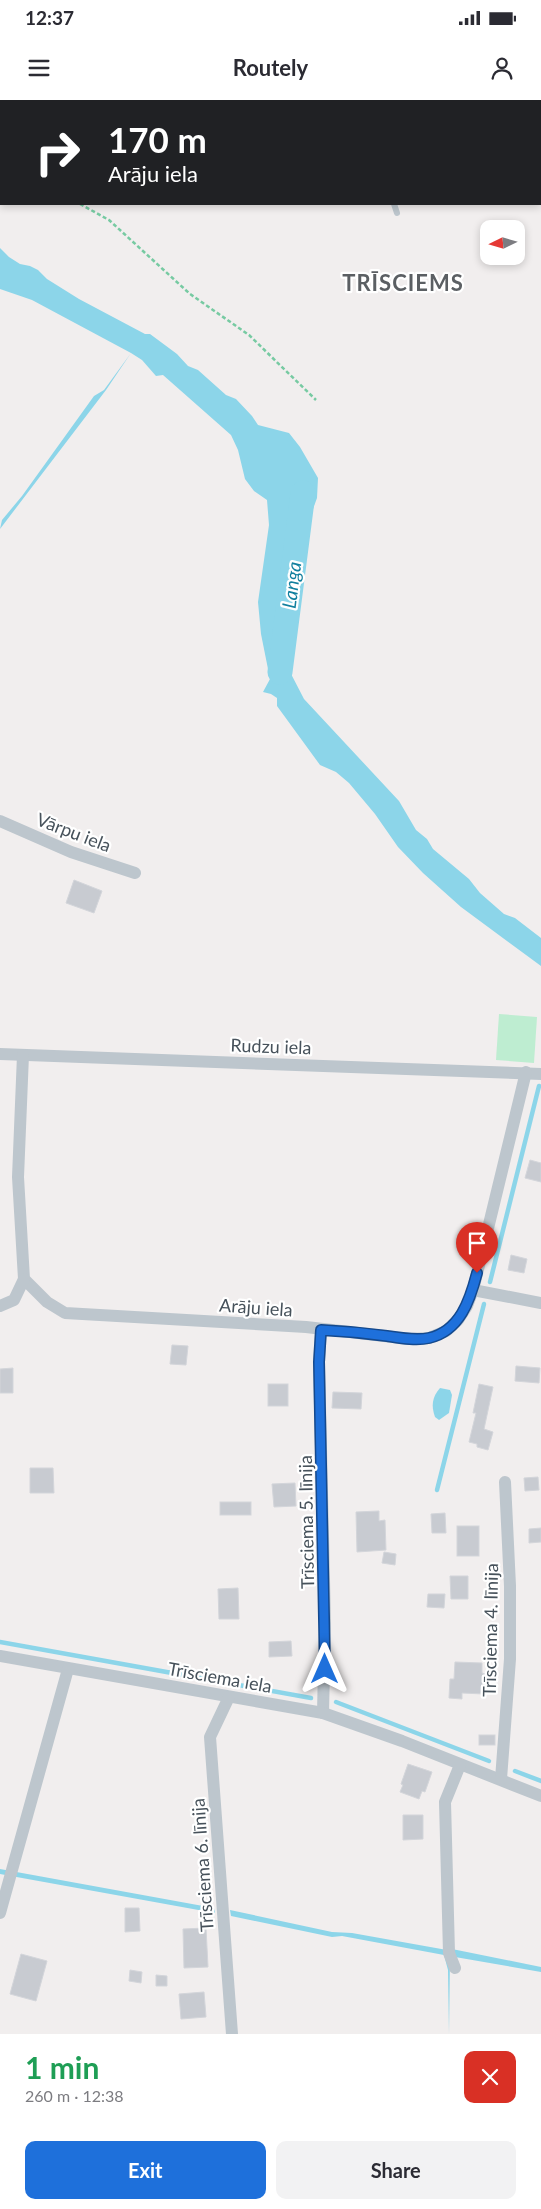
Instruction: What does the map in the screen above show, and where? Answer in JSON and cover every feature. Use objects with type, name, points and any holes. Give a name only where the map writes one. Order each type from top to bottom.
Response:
[{"type":"street","name":"Vārpu iela","points":[[0,821],[71,852],[135,873]]},
{"type":"street","name":"Rudzu iela","points":[[0,1054],[541,1074]]},
{"type":"street","points":[[0,1306],[14,1300],[24,1278],[18,1177],[23,1055]]},
{"type":"street","name":"Arāju iela","points":[[24,1278],[47,1302],[65,1313],[321,1330],[410,1339],[429,1338],[446,1331],[458,1320],[467,1306],[473,1290],[526,1072]]},
{"type":"street","points":[[473,1290],[541,1303]]},
{"type":"street","name":"Trīsciema 5. līnija","points":[[321,1330],[319,1362],[325,1623],[323,1713]]},
{"type":"street","name":"Trīsciema 4. līnija","points":[[501,1779],[510,1659],[510,1586],[506,1482]]},
{"type":"street","name":"Trīsciema iela","points":[[0,1656],[323,1713],[501,1779],[541,1796]]},
{"type":"street","points":[[0,1913],[68,1669]]},
{"type":"street","name":"Trīsciema 6. līnija","points":[[228,1696],[210,1737],[232,2034]]},
{"type":"street","points":[[455,1968],[449,1953],[445,1802],[460,1764]]},
{"type":"lane","points":[[394,205],[397,213]]},
{"type":"path","points":[[82,205],[110,220],[190,294],[249,335],[316,400]]},
{"type":"green space","points":[[499,1014],[537,1017],[534,1063],[496,1060]]},
{"type":"water","points":[[0,248],[9,257],[20,264],[38,270],[47,279],[79,299],[145,334],[150,334],[177,354],[188,366],[198,370],[226,395],[236,399],[258,425],[289,433],[300,447],[318,478],[317,498],[313,509],[295,533],[293,541],[295,561],[291,571],[288,602],[284,607],[282,615],[289,670],[304,699],[399,801],[416,830],[427,839],[433,849],[469,879],[480,893],[504,914],[515,918],[541,938],[541,966],[461,907],[423,873],[398,847],[375,814],[349,783],[336,772],[320,765],[277,706],[277,698],[263,692],[270,679],[261,634],[258,602],[269,525],[267,500],[254,491],[245,479],[238,450],[231,435],[163,375],[156,376],[142,360],[131,353],[32,300],[0,289]]},
{"type":"water","points":[[131,353],[106,390],[0,529],[2,520],[22,496],[94,396],[104,390]]},
{"type":"water","points":[[440,1388],[450,1390],[452,1395],[449,1413],[439,1420],[435,1417],[433,1405],[435,1395]]},
{"type":"water","points":[[0,1869],[214,1908],[215,1913],[0,1874]]},
{"type":"water","points":[[230,1910],[332,1932],[352,1933],[447,1950],[450,1957],[449,2034],[448,1970],[444,1955],[342,1936],[332,1937],[231,1916]]},
{"type":"water","points":[[452,1949],[541,1967],[541,1972],[455,1957]]},
{"type":"building","points":[[74,880],[102,891],[94,913],[66,903]]},
{"type":"building","points":[[530,1160],[541,1163],[541,1182],[525,1178]]},
{"type":"building","points":[[511,1255],[527,1259],[524,1273],[508,1270]]},
{"type":"building","points":[[172,1345],[188,1346],[186,1365],[170,1364]]},
{"type":"building","points":[[516,1366],[540,1368],[539,1383],[515,1381]]},
{"type":"building","points":[[13,1368],[13,1393],[0,1393],[0,1369]]},
{"type":"building","points":[[268,1384],[288,1384],[288,1406],[268,1406]]},
{"type":"building","points":[[479,1384],[493,1387],[484,1429],[493,1432],[488,1450],[477,1447],[477,1444],[469,1442],[476,1413],[473,1413]]},
{"type":"building","points":[[333,1392],[362,1393],[361,1409],[332,1408]]},
{"type":"building","points":[[30,1468],[53,1468],[54,1493],[30,1493]]},
{"type":"building","points":[[538,1477],[539,1490],[525,1491],[524,1478]]},
{"type":"building","points":[[295,1483],[296,1506],[274,1507],[272,1484]]},
{"type":"building","points":[[220,1502],[251,1502],[251,1515],[220,1515]]},
{"type":"building","points":[[379,1511],[379,1521],[385,1520],[386,1550],[357,1552],[356,1512]]},
{"type":"building","points":[[445,1513],[446,1533],[432,1533],[431,1514]]},
{"type":"building","points":[[457,1526],[479,1526],[479,1556],[457,1556]]},
{"type":"building","points":[[541,1528],[541,1542],[529,1543],[529,1529]]},
{"type":"building","points":[[384,1552],[396,1554],[395,1565],[382,1563]]},
{"type":"building","points":[[450,1576],[468,1576],[468,1599],[451,1599]]},
{"type":"building","points":[[238,1588],[239,1619],[219,1619],[218,1589]]},
{"type":"building","points":[[428,1594],[445,1594],[444,1608],[427,1607]]},
{"type":"building","points":[[291,1641],[292,1656],[269,1657],[269,1642]]},
{"type":"building","points":[[455,1662],[482,1663],[482,1673],[485,1674],[484,1694],[462,1693],[462,1699],[449,1698],[450,1679],[454,1679]]},
{"type":"building","points":[[479,1735],[495,1735],[495,1745],[479,1745]]},
{"type":"building","points":[[408,1764],[432,1772],[425,1792],[422,1791],[419,1799],[400,1792]]},
{"type":"building","points":[[403,1815],[423,1815],[423,1839],[403,1840]]},
{"type":"building","points":[[125,1908],[139,1908],[140,1931],[125,1932]]},
{"type":"building","points":[[206,1928],[208,1967],[184,1968],[183,1929]]},
{"type":"building","points":[[21,1954],[47,1961],[36,2001],[10,1994]]},
{"type":"building","points":[[130,1970],[142,1972],[141,1983],[129,1981]]},
{"type":"building","points":[[156,1975],[167,1976],[167,1986],[156,1986]]},
{"type":"building","points":[[204,1992],[206,2017],[181,2019],[179,1994]]},
{"type":"waterway","name":"Langa","points":[[280,672],[303,493]]},
{"type":"waterway","points":[[490,1282],[539,1086]]},
{"type":"waterway","points":[[437,1490],[484,1304]]},
{"type":"waterway","points":[[0,1642],[311,1698]]},
{"type":"waterway","points":[[336,1702],[489,1761]]},
{"type":"waterway","points":[[515,1771],[541,1781]]},
{"type":"district","name":"TRĪSCIEMS","points":[[403,282]]},
{"type":"route","points":[[325,1669],[319,1362],[321,1330],[410,1339],[429,1338],[446,1331],[458,1320],[467,1306],[477,1273]]}]
